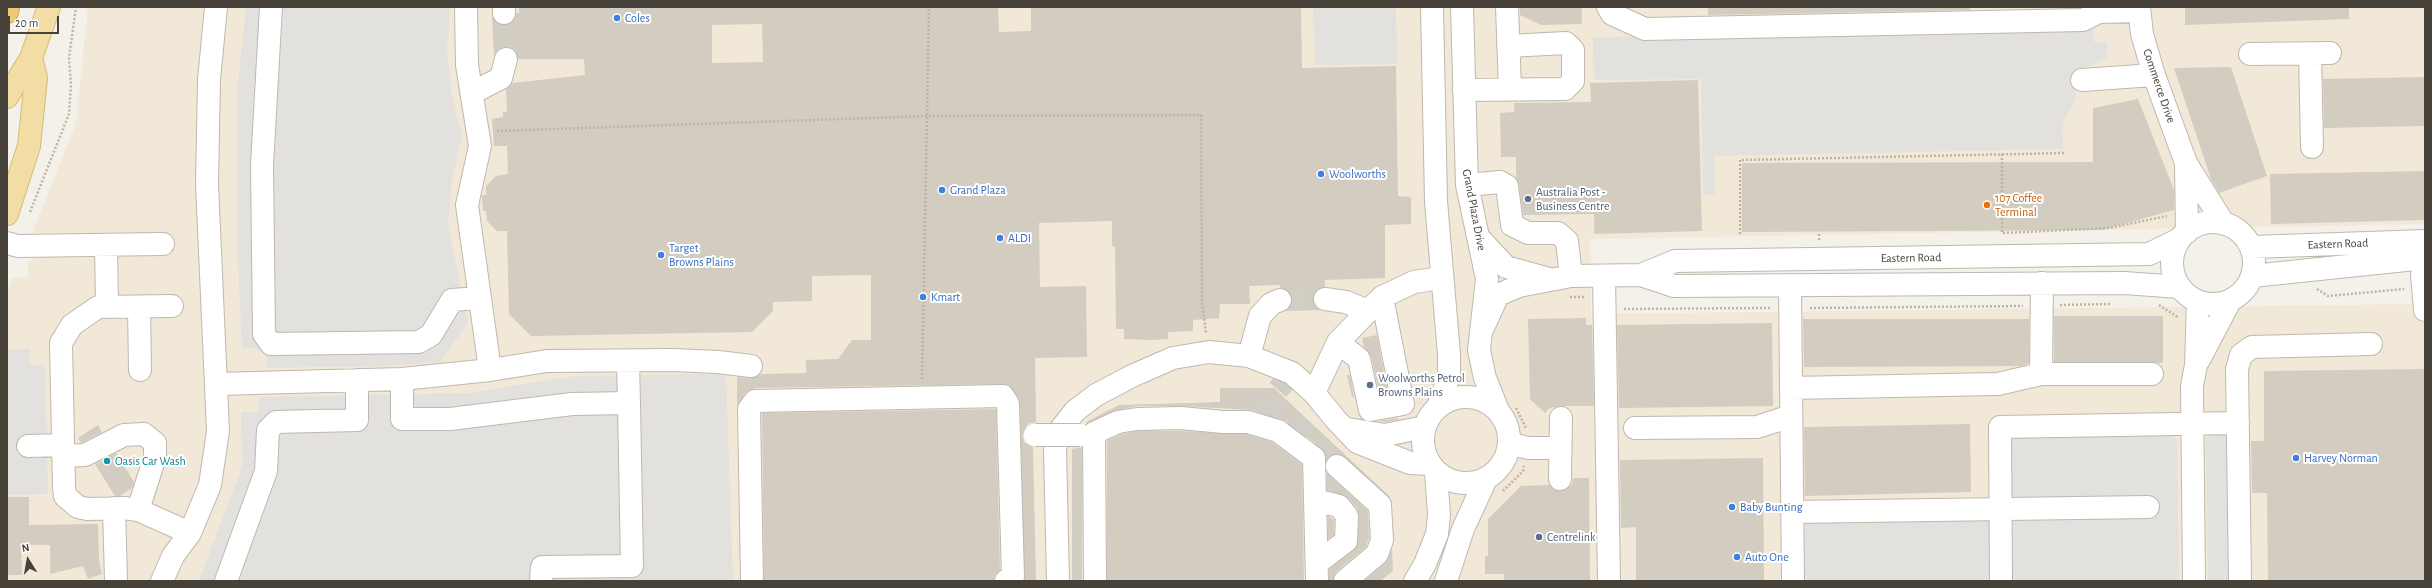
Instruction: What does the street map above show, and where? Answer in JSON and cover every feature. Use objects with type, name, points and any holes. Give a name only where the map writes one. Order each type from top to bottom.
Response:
[{"type":"highway","points":[[7,12],[8,7]]},
{"type":"main road","points":[[7,96],[31,58],[49,7]]},
{"type":"main road","points":[[7,214],[29,146],[36,78],[31,58]]},
{"type":"street","points":[[178,581],[185,562],[190,533],[210,485],[218,431],[207,184],[209,80],[216,7]]},
{"type":"street","points":[[271,7],[262,165],[264,334],[270,344],[419,342],[431,335],[452,300],[479,298]]},
{"type":"street","points":[[1432,7],[1436,201],[1449,366],[1446,386],[1438,407]]},
{"type":"street","name":"Grand Plaza Drive","points":[[1462,7],[1467,185],[1487,279],[1479,350],[1482,364],[1497,408]]},
{"type":"street","points":[[1507,7],[1510,89]]},
{"type":"street","points":[[1608,7],[1612,14],[1645,29],[2083,20],[2099,10],[2139,9]]},
{"type":"street","points":[[466,8],[467,65],[480,146],[467,205],[490,370]]},
{"type":"street","name":"Commerce Drive","points":[[2139,9],[2142,34],[2154,75],[2186,163],[2224,224]]},
{"type":"street","points":[[1464,90],[1565,89],[1573,81],[1573,50],[1566,43],[1508,46]]},
{"type":"street","points":[[2250,54],[2320,54],[2312,147]]},
{"type":"street","points":[[472,93],[501,78],[506,59]]},
{"type":"street","points":[[2082,80],[2154,75]]},
{"type":"street","name":"Commerce Drive","points":[[2181,228],[2186,163]]},
{"type":"street","points":[[1467,185],[1500,182],[1507,186],[1512,224],[1528,233],[1558,233],[1567,240],[1562,278]]},
{"type":"street","points":[[2210,222],[2224,224],[2235,229],[2245,237],[2254,256],[2252,276],[2239,295],[2219,304],[2198,301],[2180,287],[2174,275],[2172,262],[2181,228],[2210,222]]},
{"type":"street","name":"Eastern Road","points":[[1640,275],[1675,261],[2149,254],[2181,228]]},
{"type":"street","name":"Eastern Road","points":[[1479,238],[1506,267],[1562,278]]},
{"type":"street","name":"Eastern Road","points":[[2251,247],[2425,241]]},
{"type":"street","points":[[7,243],[24,246],[163,244]]},
{"type":"street","points":[[106,245],[107,307]]},
{"type":"street","name":"Eastern Road","points":[[2252,276],[2425,258]]},
{"type":"street","points":[[2425,271],[2422,275],[2425,310]]},
{"type":"street","name":"Eastern Road","points":[[1482,330],[1498,295],[1519,286],[1562,278],[1640,275],[1674,286],[2124,283],[2180,287]]},
{"type":"street","points":[[1604,276],[1609,581]]},
{"type":"street","points":[[1314,393],[1338,342],[1375,304],[1414,282],[1442,278]]},
{"type":"street","points":[[2041,374],[2042,284]]},
{"type":"street","points":[[1790,286],[1792,581]]},
{"type":"street","points":[[1326,299],[1375,304]]},
{"type":"street","points":[[1248,356],[1260,316],[1271,304],[1280,300]]},
{"type":"street","points":[[2196,365],[2230,300]]},
{"type":"street","points":[[2194,581],[2192,386],[2196,365],[2198,301]]},
{"type":"street","points":[[1338,342],[1359,359],[1370,410],[1403,404],[1375,304]]},
{"type":"street","points":[[140,306],[140,370]]},
{"type":"street","points":[[172,306],[98,307],[72,325],[61,343],[65,496],[78,507],[87,509],[114,508],[138,510],[190,533]]},
{"type":"street","points":[[2240,581],[2237,369],[2241,355],[2252,347],[2371,344]]},
{"type":"street","points":[[1056,578],[1055,449],[1060,430],[1067,419],[1096,395],[1132,376],[1173,358],[1209,352],[1248,356],[1292,373],[1314,393],[1357,442],[1410,463],[1433,468],[1447,479],[1460,483],[1474,483],[1486,479],[1498,470],[1506,458],[1510,444],[1509,431],[1497,408],[1486,401],[1474,397],[1461,397],[1449,400],[1438,407],[1430,416],[1425,427],[1423,446],[1433,468],[1439,515],[1437,534],[1425,564],[1415,581]]},
{"type":"street","points":[[217,384],[402,379],[490,370],[547,361],[718,362],[751,366]]},
{"type":"street","points":[[541,581],[542,567],[632,566],[628,361]]},
{"type":"street","points":[[1791,388],[1998,384],[2041,374],[2152,374]]},
{"type":"street","points":[[402,379],[402,419],[450,419],[572,404],[629,403]]},
{"type":"street","points":[[226,581],[266,471],[268,430],[276,422],[357,420],[357,380]]},
{"type":"street","points":[[752,581],[749,409],[756,401],[1002,396],[1008,404],[1013,576],[1006,581]]},
{"type":"street","points":[[1635,428],[1757,427],[1791,416]]},
{"type":"street","points":[[1560,479],[1561,418]]},
{"type":"street","points":[[1009,436],[1087,434],[1118,422],[1137,419],[1248,422],[1278,431],[1314,458],[1317,572]]},
{"type":"street","points":[[2001,581],[2000,427],[2238,424]]},
{"type":"street","points":[[1344,429],[1385,435],[1425,427]]},
{"type":"street","points":[[28,446],[85,455],[124,435],[144,434],[155,443],[155,457],[138,510]]},
{"type":"street","points":[[1087,434],[1095,581]]},
{"type":"street","points":[[1510,444],[1529,448],[1560,448]]},
{"type":"street","points":[[1337,466],[1380,505],[1382,540],[1377,554],[1345,581]]},
{"type":"street","points":[[1446,581],[1463,529],[1486,479]]},
{"type":"street","points":[[1315,500],[1339,506],[1347,516],[1346,541],[1317,572]]},
{"type":"street","points":[[1792,512],[2148,507]]},
{"type":"street","points":[[114,508],[116,581]]},
{"type":"street","points":[[162,581],[173,556],[190,533]]},
{"type":"path","points":[[29,213],[69,114],[71,85],[69,58],[76,7]]},
{"type":"path","points":[[923,398],[929,7]]},
{"type":"path","points":[[479,133],[928,116],[1201,115],[1202,302],[1209,352]]},
{"type":"path","points":[[1740,234],[1740,160],[2065,153]]},
{"type":"path","points":[[2002,154],[2002,234],[2109,228],[2181,228]]},
{"type":"shaded area","points":[[88,7],[2425,7],[2425,224],[1590,239],[1591,314],[2425,304],[2425,581],[7,581],[7,293],[12,278],[28,277],[28,262],[31,262],[34,228],[76,123]]},
{"type":"shaded area","points":[[246,7],[450,7],[447,50],[452,97],[462,136],[452,181],[448,224],[468,323],[440,362],[381,366],[266,368],[266,353],[254,348],[242,349],[237,238],[237,92]]},
{"type":"shaded area","points":[[1313,7],[1396,7],[1397,64],[1315,65]]},
{"type":"shaded area","points":[[2094,30],[2094,42],[2107,42],[2107,58],[2077,71],[2076,99],[2062,123],[2063,149],[1715,156],[1715,195],[1703,195],[1701,79],[1594,80],[1593,37]]},
{"type":"shaded area","points":[[7,349],[30,349],[30,365],[45,365],[48,494],[7,495]]},
{"type":"shaded area","points":[[726,374],[733,581],[199,581],[242,467],[241,412],[258,412],[259,397],[470,393],[576,376]]},
{"type":"shaded area","points":[[2225,431],[2230,439],[2232,581],[2208,581],[2206,439],[2212,432]]},
{"type":"shaded area","points":[[2169,433],[2177,440],[2179,581],[2009,581],[2008,442],[2018,435]]},
{"type":"shaded area","points":[[1992,517],[1993,581],[1796,581],[1795,521]]},
{"type":"building","name":"Grand Plaza","points":[[519,7],[998,7],[999,32],[1031,31],[1031,8],[1039,7],[1301,7],[1302,68],[1396,66],[1398,196],[1411,197],[1411,224],[1385,225],[1385,278],[1325,280],[1325,287],[1315,291],[1313,297],[1314,304],[1319,310],[1286,311],[1292,301],[1287,290],[1280,288],[1280,285],[1249,286],[1250,304],[1220,304],[1219,318],[1193,320],[1193,331],[1168,332],[1168,339],[1150,340],[1124,339],[1124,329],[1116,329],[1115,247],[1112,246],[1112,221],[1039,223],[1040,287],[1086,286],[1087,357],[1035,358],[1036,422],[1028,424],[1023,435],[1024,442],[1033,447],[1036,581],[1024,581],[1020,404],[1009,385],[755,388],[745,393],[737,407],[737,377],[750,378],[761,374],[806,373],[806,360],[838,359],[852,340],[871,340],[871,275],[812,276],[812,301],[773,302],[773,311],[752,332],[531,336],[509,314],[507,231],[497,231],[487,221],[486,211],[483,211],[482,195],[486,195],[486,186],[496,176],[508,174],[507,146],[494,146],[492,119],[503,117],[503,112],[507,112],[506,89],[512,83],[585,75],[584,59],[518,59],[515,50],[509,47],[497,50],[494,57],[492,16],[498,24],[510,24],[515,20],[516,13],[519,13]],"holes":[[[762,24],[763,62],[712,63],[712,25]]]},
{"type":"building","points":[[1520,7],[1582,7],[1582,24],[1541,25],[1520,15]]},
{"type":"building","points":[[1708,7],[1970,7],[1970,10],[1708,15]]},
{"type":"building","points":[[2185,7],[2349,7],[2349,19],[2185,25]]},
{"type":"building","points":[[2231,67],[2267,176],[2219,193],[2211,179],[2174,68]]},
{"type":"building","points":[[2425,77],[2425,126],[2324,128],[2323,79]]},
{"type":"building","points":[[1698,80],[1702,231],[1594,234],[1594,214],[1523,215],[1519,184],[1516,178],[1516,157],[1501,157],[1500,113],[1514,112],[1514,103],[1591,102],[1590,83]]},
{"type":"building","points":[[2138,99],[2174,190],[2174,210],[2101,230],[1742,232],[1742,163],[2093,162],[2093,108]]},
{"type":"building","points":[[2425,171],[2425,220],[2271,224],[2270,174]]},
{"type":"building","points":[[2054,316],[2163,316],[2163,363],[2054,362]]},
{"type":"building","points":[[1586,318],[1586,325],[1592,325],[1594,406],[1561,406],[1550,408],[1545,413],[1530,399],[1528,319]]},
{"type":"building","points":[[1803,319],[2029,319],[2029,363],[2022,366],[1804,367]]},
{"type":"building","points":[[1772,323],[1773,406],[1619,408],[1617,325]]},
{"type":"building","points":[[1377,335],[1388,394],[1380,396],[1371,356],[1364,347],[1362,338]]},
{"type":"building","points":[[2425,369],[2425,581],[2268,581],[2267,493],[2252,493],[2251,441],[2264,441],[2264,371]]},
{"type":"building","points":[[1347,375],[1350,375],[1354,397],[1352,397]]},
{"type":"building","points":[[1220,388],[1274,388],[1390,497],[1390,500],[1345,457],[1334,454],[1327,460],[1322,448],[1286,421],[1252,410],[1181,406],[1137,406],[1113,411],[1086,424],[1088,421],[1119,405],[1220,402]]},
{"type":"building","points":[[996,409],[1000,570],[995,575],[994,581],[764,581],[762,413]]},
{"type":"building","points":[[1398,418],[1398,420],[1385,422],[1378,421]]},
{"type":"building","points":[[1970,424],[1971,492],[1805,496],[1804,427]]},
{"type":"building","points":[[98,425],[102,432],[81,443],[78,438]]},
{"type":"building","points":[[1138,431],[1246,434],[1272,442],[1302,464],[1304,581],[1107,581],[1107,441],[1122,434]]},
{"type":"building","points":[[1082,447],[1082,581],[1072,581],[1072,449]]},
{"type":"building","points":[[116,453],[134,482],[132,488],[120,496],[115,496],[95,464]]},
{"type":"building","points":[[1763,458],[1764,581],[1636,581],[1636,527],[1621,528],[1620,460]]},
{"type":"building","points":[[1327,473],[1368,511],[1369,538],[1366,547],[1337,571],[1333,581],[1329,581],[1329,569],[1357,546],[1359,516],[1357,508],[1348,498],[1327,490]]},
{"type":"building","name":"Centrelink","points":[[1573,478],[1589,478],[1590,581],[1504,581],[1504,574],[1485,574],[1485,556],[1488,556],[1488,519],[1521,486],[1549,485],[1560,491],[1572,485]]},
{"type":"building","points":[[7,497],[29,497],[29,525],[98,524],[99,561],[102,574],[88,579],[83,566],[50,574],[50,545],[21,545],[22,575],[7,575]]},
{"type":"building","points":[[1328,516],[1334,520],[1334,535],[1328,539]]},
{"type":"building","points":[[1392,549],[1393,571],[1380,581],[1364,581],[1385,563]]},
{"type":"tunnel","points":[[504,13],[506,59]]},
{"type":"tunnel","points":[[1280,300],[1325,299]]},
{"type":"tunnel","points":[[1292,373],[1270,399],[1270,405],[1337,466]]},
{"type":"place","name":"Coles","points":[[617,18]]},
{"type":"place","name":"Woolworths","points":[[1321,174]]},
{"type":"place","name":"Grand Plaza","points":[[942,190]]},
{"type":"place","name":"Australia Post - Business Centre","points":[[1528,199]]},
{"type":"place","name":"107 Coffee Terminal","points":[[1987,205]]},
{"type":"place","name":"ALDI","points":[[1000,238]]},
{"type":"place","name":"Target Browns Plains","points":[[661,255]]},
{"type":"place","name":"Kmart","points":[[923,297]]},
{"type":"place","name":"Woolworths Petrol Browns Plains","points":[[1370,385]]},
{"type":"place","name":"Harvey Norman","points":[[2296,458]]},
{"type":"place","name":"Oasis Car Wash","points":[[107,461]]},
{"type":"place","name":"Baby Bunting","points":[[1732,507]]},
{"type":"place","name":"Centrelink","points":[[1539,537]]},
{"type":"place","name":"Auto One","points":[[1737,557]]}]
